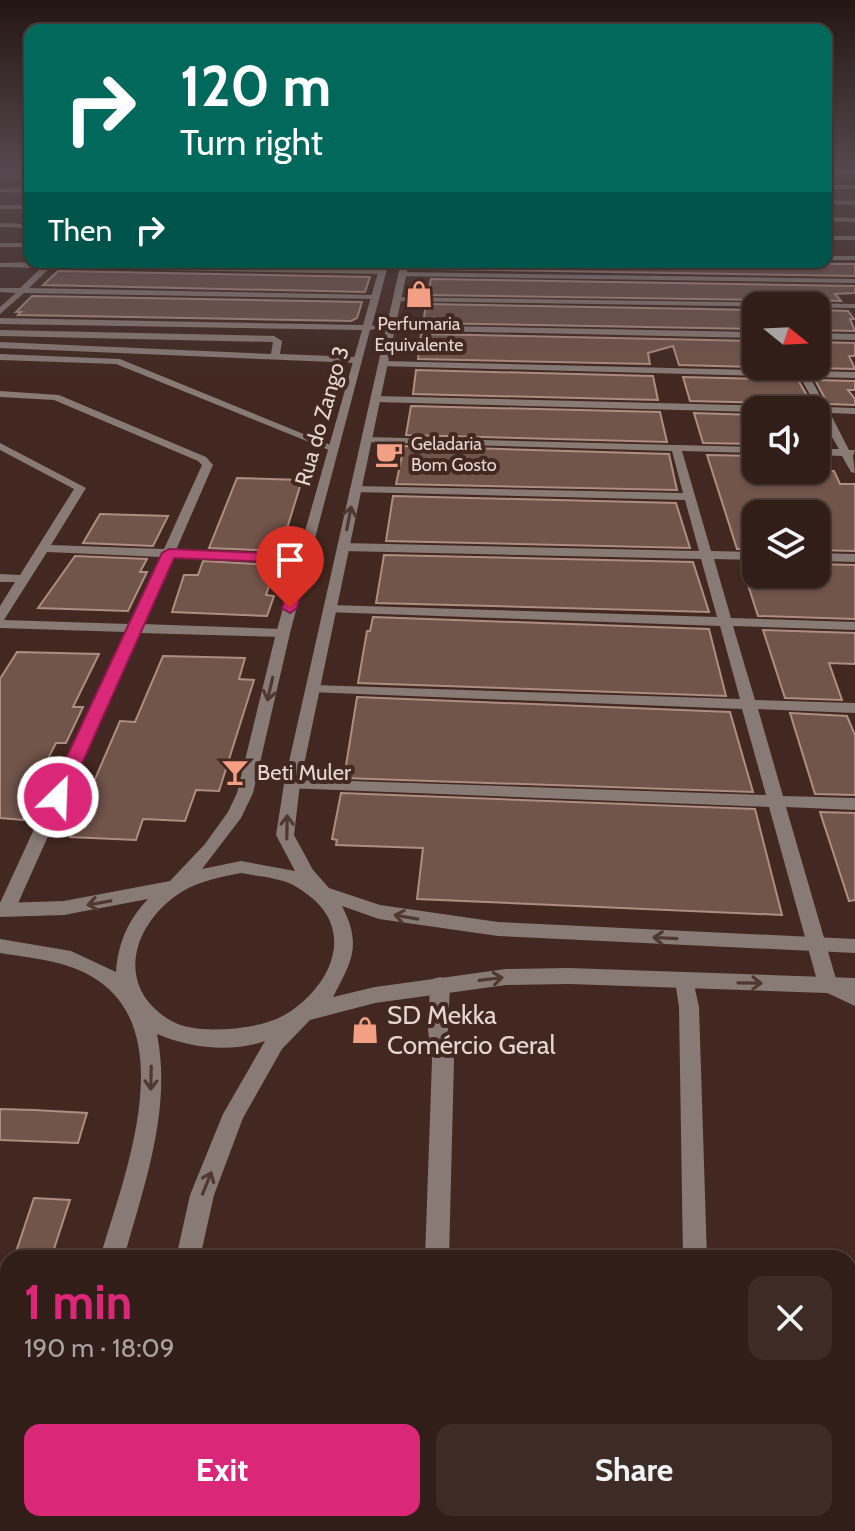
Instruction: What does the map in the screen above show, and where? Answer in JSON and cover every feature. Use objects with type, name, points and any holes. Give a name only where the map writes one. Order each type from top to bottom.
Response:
[{"type":"street","points":[[0,245],[24,245]]},
{"type":"street","points":[[832,258],[855,258]]},
{"type":"street","points":[[0,265],[24,265]]},
{"type":"street","points":[[0,312],[46,268]]},
{"type":"street","name":"Rua do Zango 3","points":[[176,887],[211,848],[235,814],[245,793],[283,633],[383,268]]},
{"type":"street","points":[[190,1250],[202,1195],[252,1077],[275,1043],[328,991],[342,966],[346,940],[341,916],[306,874],[285,835],[292,784],[403,268],[750,275],[855,281]]},
{"type":"street","points":[[750,275],[760,292]]},
{"type":"street","points":[[0,290],[376,297]]},
{"type":"street","points":[[396,299],[742,305]]},
{"type":"street","points":[[830,306],[855,306]]},
{"type":"street","points":[[0,321],[742,335]]},
{"type":"street","points":[[0,333],[274,339],[278,341],[275,357]]},
{"type":"street","points":[[830,336],[855,337]]},
{"type":"street","points":[[0,345],[114,347],[157,353],[357,360]]},
{"type":"street","points":[[0,357],[117,361],[333,448]]},
{"type":"street","points":[[383,364],[742,369]]},
{"type":"street","points":[[830,373],[855,375]]},
{"type":"street","points":[[0,394],[56,397],[208,465],[3,910],[64,908],[176,887]]},
{"type":"street","points":[[375,399],[742,408]]},
{"type":"street","points":[[830,410],[855,411]]},
{"type":"street","points":[[830,427],[850,453],[855,470]]},
{"type":"street","points":[[366,440],[742,450]]},
{"type":"street","points":[[0,446],[80,488],[0,617]]},
{"type":"street","points":[[676,448],[828,984],[855,998]]},
{"type":"street","points":[[830,452],[850,453]]},
{"type":"street","points":[[355,489],[689,497]]},
{"type":"street","points":[[343,547],[742,556]]},
{"type":"street","points":[[44,548],[304,559]]},
{"type":"street","points":[[830,557],[855,558]]},
{"type":"street","points":[[0,578],[24,579]]},
{"type":"street","points":[[329,609],[855,626]]},
{"type":"street","points":[[0,624],[283,633]]},
{"type":"street","points":[[314,689],[855,708]]},
{"type":"street","points":[[292,784],[855,804]]},
{"type":"street","points":[[114,1250],[145,1131],[152,1087],[147,1026],[125,979],[125,953],[134,928],[152,905],[176,887],[207,873],[241,867],[274,869],[304,878],[323,893],[379,912],[498,929],[855,946]]},
{"type":"street","points":[[0,946],[77,961],[111,978],[159,1024],[192,1037],[231,1040],[270,1032],[304,1013],[375,995],[506,977],[569,976],[855,986]]},
{"type":"street","points":[[685,981],[689,1007],[695,1250]]},
{"type":"street","points":[[437,1250],[443,1060],[438,1030],[440,985]]},
{"type":"building","points":[[832,264],[855,264],[855,276],[433,269],[832,268]]},
{"type":"building","points":[[58,271],[370,277],[365,292],[43,285]]},
{"type":"building","points":[[431,279],[855,286],[855,293],[835,294],[841,301],[830,301],[830,292],[742,292],[742,300],[428,295]]},
{"type":"building","points":[[32,296],[362,302],[357,318],[351,321],[18,315],[21,312],[16,312]]},
{"type":"building","points":[[426,304],[742,310],[742,329],[423,323]]},
{"type":"building","points":[[830,310],[848,311],[854,319],[850,319],[855,331],[830,330]]},
{"type":"building","points":[[421,334],[742,341],[742,367],[679,365],[673,346],[648,353],[650,364],[418,359]]},
{"type":"building","points":[[830,342],[855,343],[855,356],[849,356],[855,369],[830,368]]},
{"type":"building","points":[[416,370],[653,376],[658,400],[413,394]]},
{"type":"building","points":[[683,377],[798,380],[807,396],[742,396],[742,402],[690,401]]},
{"type":"building","points":[[815,380],[855,381],[855,390],[848,390],[855,399],[855,405],[830,404],[830,396],[824,396]]},
{"type":"building","points":[[411,406],[660,412],[667,442],[406,435]]},
{"type":"building","points":[[694,413],[742,415],[742,444],[703,443]]},
{"type":"building","points":[[404,446],[669,454],[677,490],[396,484]]},
{"type":"building","points":[[707,455],[742,456],[742,484],[830,484],[830,471],[834,471],[840,484],[855,484],[855,551],[830,550],[830,500],[742,500],[742,549],[737,549]]},
{"type":"building","points":[[237,478],[302,480],[280,551],[209,548]]},
{"type":"building","points":[[393,496],[676,503],[690,548],[386,541]]},
{"type":"building","points":[[100,514],[168,516],[153,546],[83,543]]},
{"type":"building","points":[[384,555],[693,562],[709,612],[376,603]]},
{"type":"building","points":[[75,556],[147,559],[140,572],[147,572],[128,611],[38,608]]},
{"type":"building","points":[[203,561],[276,565],[266,595],[274,596],[267,616],[172,612],[184,575],[198,575]]},
{"type":"building","points":[[830,564],[855,565],[855,619],[758,616],[749,588],[830,588]]},
{"type":"building","points":[[373,617],[709,629],[726,696],[358,683],[367,631],[370,631]]},
{"type":"building","points":[[763,630],[855,633],[855,664],[829,663],[842,700],[785,698]]},
{"type":"building","points":[[17,652],[99,654],[73,707],[83,707],[66,743],[56,743],[33,788],[40,789],[23,820],[0,818],[0,679]]},
{"type":"building","points":[[163,656],[245,658],[239,679],[254,680],[219,791],[196,790],[185,821],[143,819],[136,840],[70,837],[120,721],[135,722]]},
{"type":"building","points":[[357,697],[730,712],[753,792],[344,778]]},
{"type":"building","points":[[790,713],[847,716],[855,735],[855,795],[815,794]]},
{"type":"building","points":[[341,793],[755,809],[782,915],[417,899],[423,848],[336,845],[337,840],[332,839]]},
{"type":"building","points":[[820,812],[855,813],[855,900],[849,901]]},
{"type":"building","points":[[0,1109],[87,1113],[78,1143],[0,1140]]},
{"type":"building","points":[[34,1198],[70,1200],[54,1250],[17,1250]]},
{"type":"place","name":"Perfumaria Equivalente","points":[[419,294]]},
{"type":"place","name":"Geladaria Bom Gosto","points":[[389,454]]},
{"type":"place","name":"Beti Muler","points":[[235,772]]},
{"type":"place","name":"SD Mekka Comércio Geral","points":[[365,1030]]},
{"type":"route","points":[[58,797],[169,553],[304,559],[290,608]]}]
